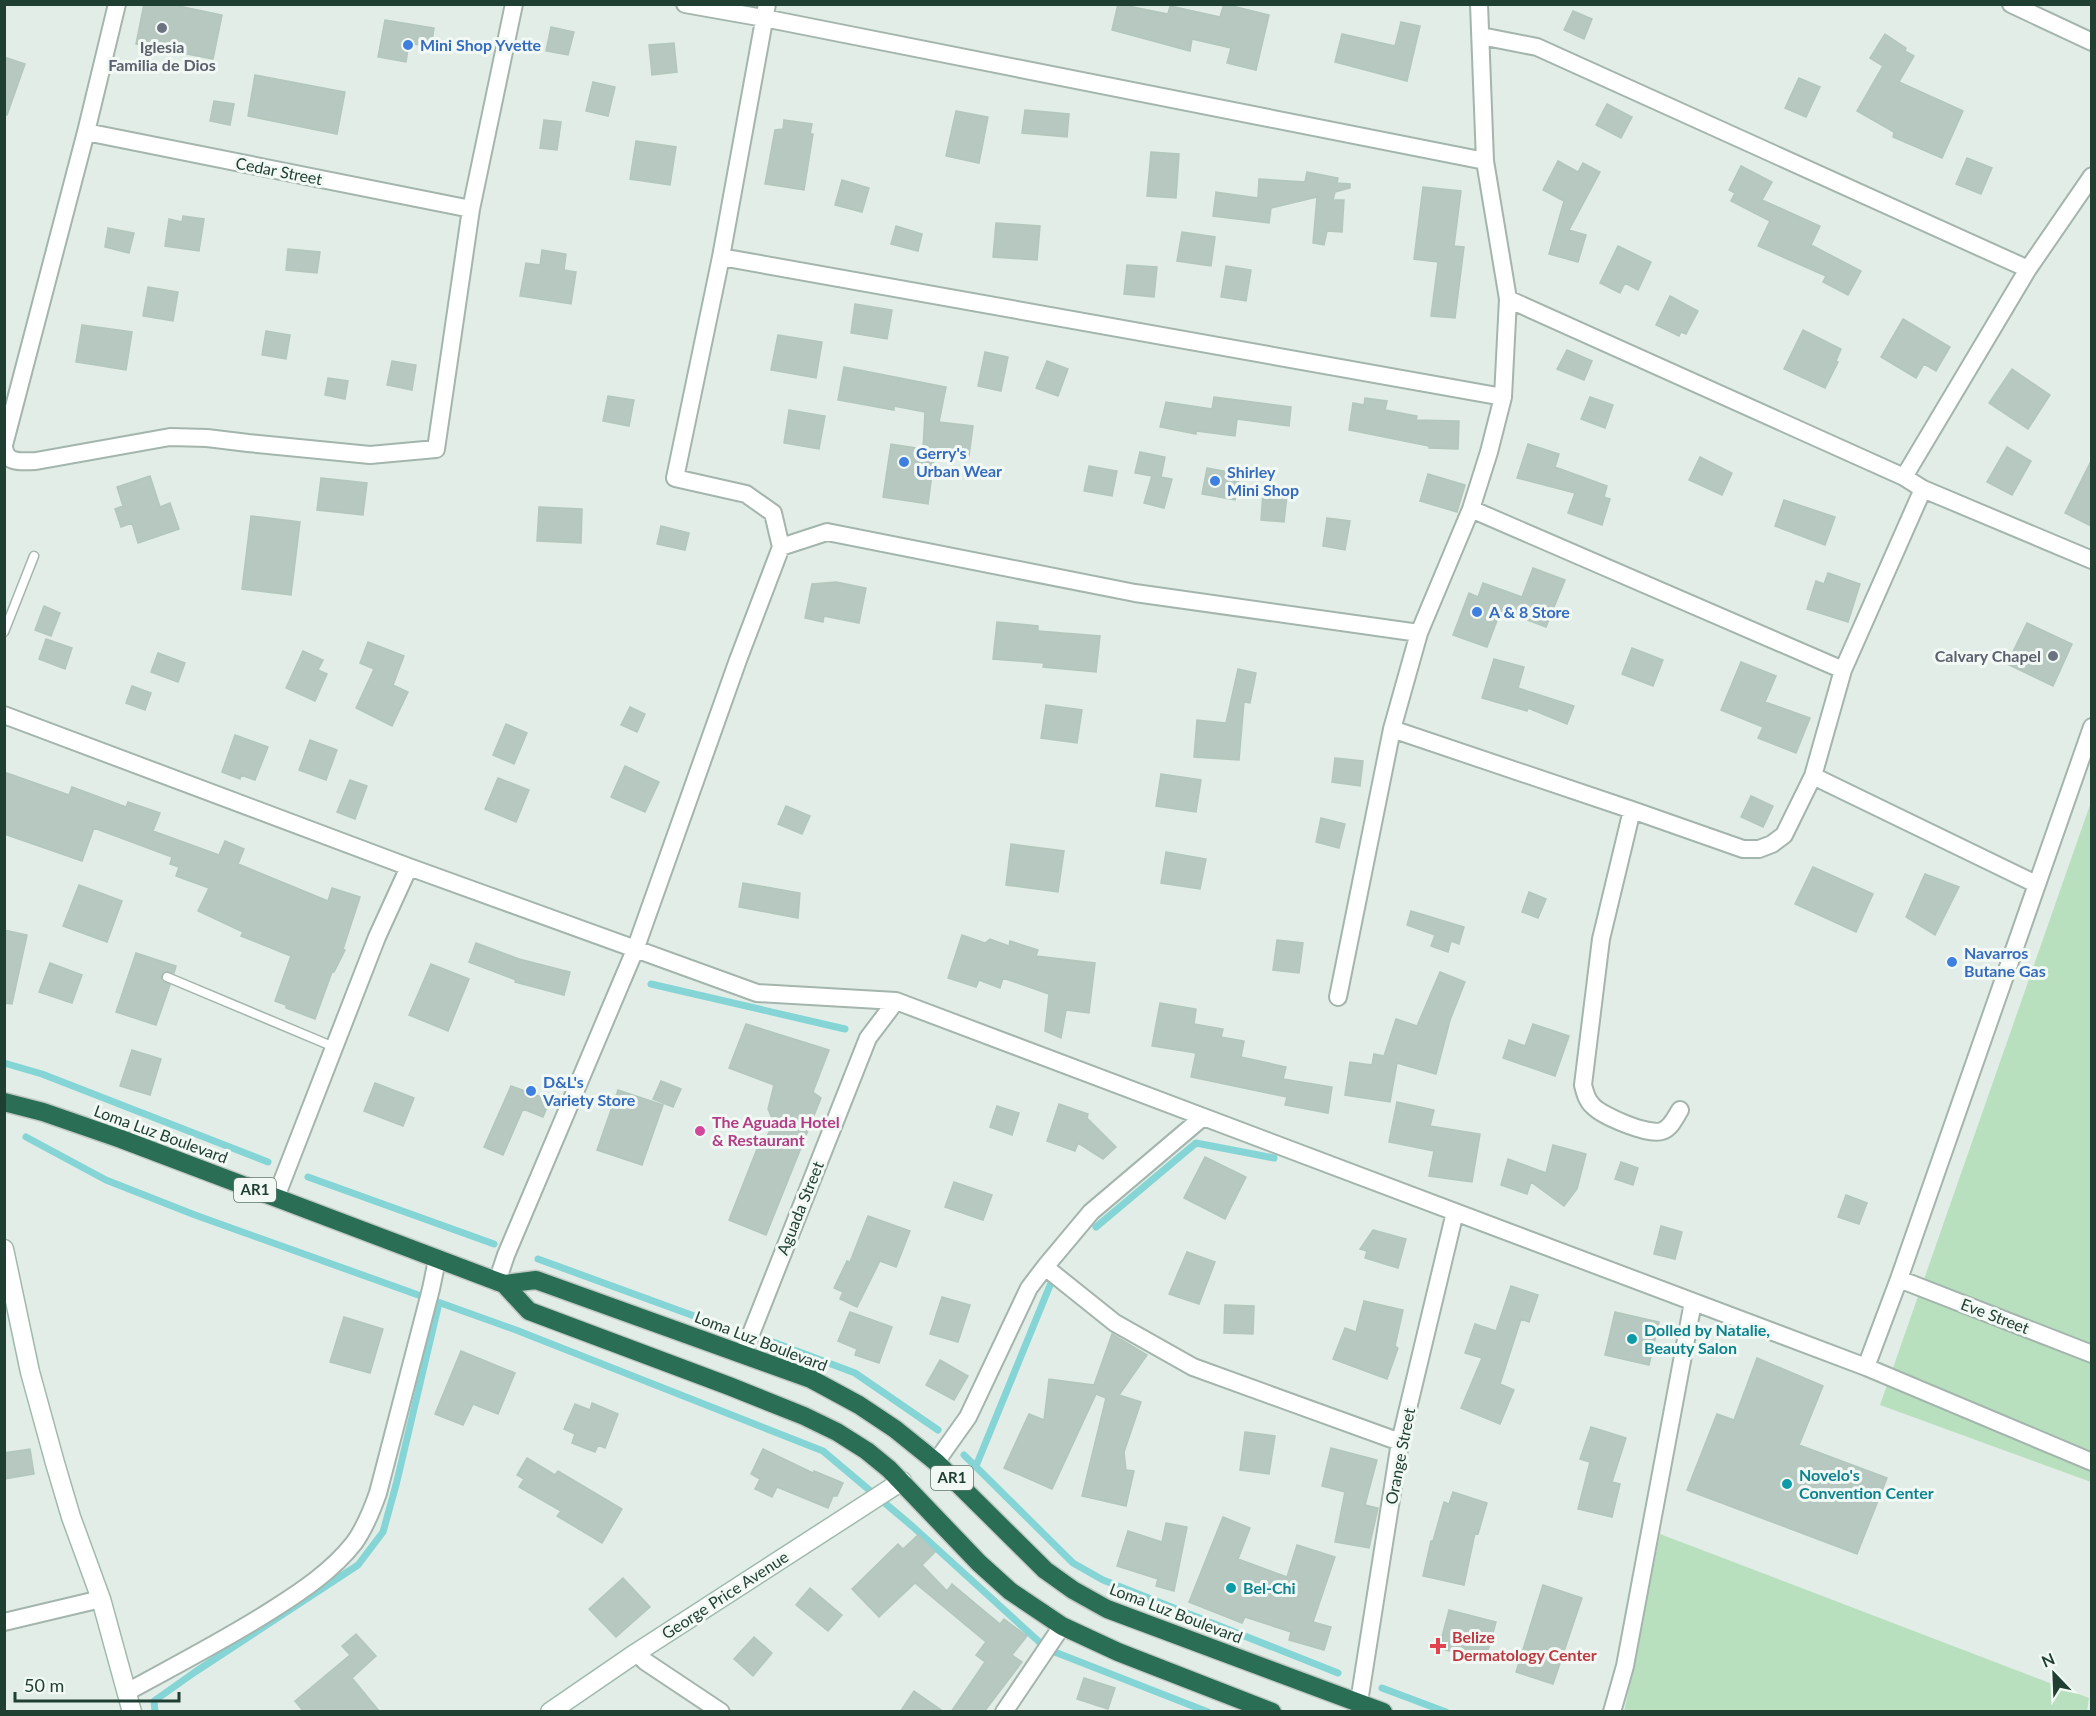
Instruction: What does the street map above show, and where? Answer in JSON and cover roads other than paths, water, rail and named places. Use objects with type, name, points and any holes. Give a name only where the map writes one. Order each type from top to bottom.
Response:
[{"type":"highway","name":"Loma Luz Boulevard","points":[[4,1102],[43,1112],[121,1139],[501,1283],[536,1280],[811,1379],[859,1404],[936,1462],[1020,1547],[1045,1570],[1073,1590],[1107,1609],[1383,1712]]},
{"type":"highway","name":"Loma Luz Boulevard","points":[[501,1283],[529,1311],[804,1416],[867,1450],[902,1481],[979,1563],[1010,1591],[1062,1626],[1129,1656],[1272,1712]]},
{"type":"main road","points":[[4,1249],[30,1372],[55,1463],[71,1518],[101,1599],[132,1712]]},
{"type":"main road","name":"George Price Avenue","points":[[550,1712],[636,1653],[902,1481]]},
{"type":"street","points":[[117,4],[4,446],[9,458],[16,462],[36,461],[170,437],[207,438],[370,455],[436,449],[471,209],[514,4]]},
{"type":"street","points":[[685,4],[766,11],[1485,161]]},
{"type":"street","points":[[1338,997],[1392,729],[1419,633],[1472,509],[1503,397],[1508,299],[1485,161],[1479,4]]},
{"type":"street","points":[[2011,4],[2091,42]]},
{"type":"street","points":[[501,1283],[506,1255],[635,950],[738,660],[781,547],[773,513],[746,494],[675,478],[721,257],[766,11]]},
{"type":"street","points":[[1481,36],[1537,47],[2028,269]]},
{"type":"street","name":"Cedar Street","points":[[86,132],[471,209]]},
{"type":"street","points":[[1904,477],[2028,269],[2091,176]]},
{"type":"street","points":[[721,257],[1503,397]]},
{"type":"street","points":[[1508,299],[1904,477],[1923,489],[2091,560]]},
{"type":"street","points":[[1392,729],[1743,849],[1759,849],[1772,844],[1784,835],[1813,776],[1843,670],[1923,489]]},
{"type":"street","points":[[1472,509],[1843,670]]},
{"type":"street","points":[[781,547],[827,532],[1135,593],[1419,633]]},
{"type":"street","points":[[4,715],[409,867],[757,993],[896,1001],[1866,1367],[2091,1462]]},
{"type":"street","points":[[1866,1367],[1899,1279],[2091,727]]},
{"type":"street","points":[[1813,776],[2036,884]]},
{"type":"street","points":[[1632,810],[1601,939],[1583,1085],[1592,1106],[1604,1115],[1652,1133],[1663,1131],[1670,1126],[1680,1110]]},
{"type":"street","points":[[276,1197],[377,938],[409,867]]},
{"type":"street","name":"Aguada Street","points":[[743,1354],[868,1038],[896,1001]]},
{"type":"street","points":[[936,1462],[968,1417],[1029,1288],[1045,1267],[1091,1212],[1203,1117]]},
{"type":"street","name":"Orange Street","points":[[1359,1702],[1400,1442],[1455,1212]]},
{"type":"street","points":[[128,1692],[216,1643],[293,1596],[339,1560],[355,1541],[368,1519],[378,1493],[437,1260]]},
{"type":"street","points":[[1045,1267],[1115,1323],[1194,1366],[1400,1442]]},
{"type":"street","name":"Eve Street","points":[[1899,1279],[2091,1354]]},
{"type":"street","points":[[1612,1712],[1625,1666],[1693,1302]]},
{"type":"street","points":[[4,1622],[101,1599]]},
{"type":"street","points":[[1004,1712],[1062,1626]]},
{"type":"street","points":[[636,1653],[721,1712]]},
{"type":"lane","points":[[4,632],[34,556]]},
{"type":"lane","points":[[167,977],[334,1047]]},
{"type":"waterway","points":[[651,984],[845,1029]]},
{"type":"waterway","points":[[4,1063],[42,1074],[268,1162]]},
{"type":"waterway","points":[[26,1137],[106,1180],[195,1215],[516,1330],[823,1451],[912,1526],[1047,1649],[1208,1712]]},
{"type":"waterway","points":[[1096,1227],[1196,1143],[1274,1158]]},
{"type":"waterway","points":[[308,1177],[494,1244]]},
{"type":"waterway","points":[[538,1259],[727,1328]]},
{"type":"waterway","points":[[976,1466],[1053,1278]]},
{"type":"waterway","points":[[155,1712],[154,1701],[358,1565],[383,1532],[439,1303]]},
{"type":"waterway","points":[[773,1342],[855,1373],[938,1430]]},
{"type":"waterway","points":[[964,1455],[1073,1563],[1103,1580],[1338,1673]]},
{"type":"waterway","points":[[1382,1688],[1446,1712]]},
{"type":"place","name":"Iglesia Familia de Dios","points":[[162,28]]},
{"type":"place","name":"Mini Shop Yvette","points":[[408,45]]},
{"type":"place","name":"Gerry's Urban Wear","points":[[904,462]]},
{"type":"place","name":"Shirley Mini Shop","points":[[1215,481]]},
{"type":"place","name":"A & 8 Store","points":[[1477,612]]},
{"type":"place","name":"Calvary Chapel","points":[[2053,656]]},
{"type":"place","name":"Navarros Butane Gas","points":[[1952,962]]},
{"type":"place","name":"D&L's Variety Store","points":[[531,1091]]},
{"type":"place","name":"The Aguada Hotel & Restaurant","points":[[700,1131]]},
{"type":"place","name":"Dolled by Natalie, Beauty Salon","points":[[1632,1339]]},
{"type":"place","name":"Novelo's Convention Center","points":[[1787,1484]]},
{"type":"place","name":"Bel-Chi","points":[[1231,1588]]},
{"type":"place","name":"Belize Dermatology Center","points":[[1438,1646]]}]
